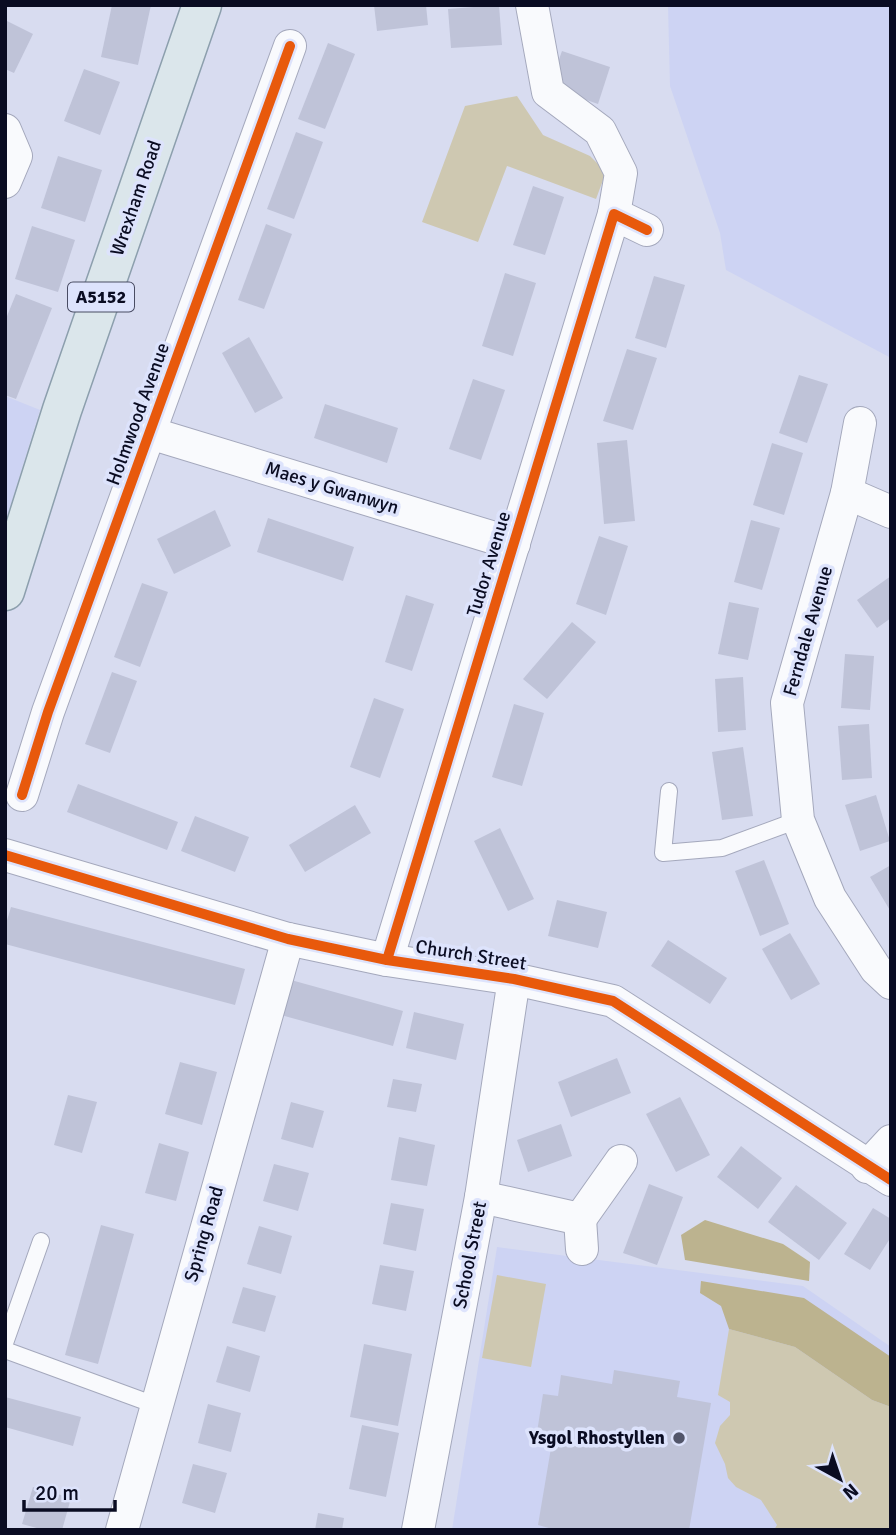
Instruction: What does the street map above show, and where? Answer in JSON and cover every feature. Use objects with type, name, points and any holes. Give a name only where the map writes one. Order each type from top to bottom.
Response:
[{"type":"main road","name":"Wrexham Road","points":[[5,591],[66,397],[202,5]]},
{"type":"street","name":"Tudor Avenue","points":[[387,960],[614,214],[621,173],[600,131],[548,92],[532,5]]},
{"type":"street","name":"Holmwood Avenue","points":[[22,795],[35,707],[150,433],[290,46]]},
{"type":"street","points":[[5,130],[16,156],[5,183]]},
{"type":"street","points":[[614,214],[648,230]]},
{"type":"street","name":"Ferndale Avenue","points":[[860,423],[847,493],[787,704],[798,820],[830,898],[876,969],[891,983]]},
{"type":"street","name":"Maes y Gwanwyn","points":[[150,433],[514,544]]},
{"type":"street","points":[[847,493],[891,512]]},
{"type":"street","name":"Church Street","points":[[5,855],[288,939],[387,960],[514,979],[612,1001],[741,1082],[879,1174]]},
{"type":"street","name":"Spring Road","points":[[122,1530],[288,939]]},
{"type":"street","name":"School Street","points":[[418,1530],[481,1197],[514,979]]},
{"type":"street","points":[[879,1174],[891,1141]]},
{"type":"street","points":[[481,1197],[581,1234],[621,1161]]},
{"type":"lane","points":[[669,791],[663,853],[723,848],[798,820]]},
{"type":"lane","points":[[5,1343],[41,1241]]},
{"type":"lane","points":[[5,1350],[155,1405]]},
{"type":"shaded area","points":[[668,5],[891,5],[891,358],[726,270],[720,233],[670,86]]},
{"type":"shaded area","points":[[517,96],[543,135],[590,156],[606,172],[596,199],[507,166],[478,242],[422,222],[465,106]]},
{"type":"shaded area","points":[[5,396],[40,410],[5,523]]},
{"type":"shaded area","points":[[705,1220],[783,1244],[810,1262],[809,1281],[685,1260],[681,1235]]},
{"type":"shaded area","name":"Ysgol Rhostyllen","points":[[497,1247],[803,1286],[891,1347],[891,1530],[452,1530]]},
{"type":"shaded area","points":[[497,1275],[546,1284],[531,1367],[482,1358]]},
{"type":"shaded area","points":[[701,1281],[804,1298],[891,1357],[891,1407],[872,1400],[795,1347],[729,1329],[721,1306],[700,1293]]},
{"type":"shaded area","points":[[729,1329],[795,1347],[872,1400],[891,1407],[891,1530],[774,1530],[777,1525],[761,1500],[736,1487],[728,1478],[715,1443],[720,1426],[730,1415],[730,1402],[718,1395]]},
{"type":"building","points":[[112,5],[151,5],[138,65],[101,57]]},
{"type":"building","points":[[374,5],[426,5],[428,25],[377,31]]},
{"type":"building","points":[[499,5],[502,45],[451,48],[448,9]]},
{"type":"building","points":[[5,20],[33,34],[14,73],[5,69]]},
{"type":"building","points":[[328,43],[355,54],[325,129],[298,119]]},
{"type":"building","points":[[562,51],[610,67],[598,104],[549,87]]},
{"type":"building","points":[[84,69],[120,82],[100,135],[64,121]]},
{"type":"building","points":[[296,132],[323,142],[294,219],[267,209]]},
{"type":"building","points":[[58,156],[102,170],[85,222],[41,208]]},
{"type":"building","points":[[533,186],[564,197],[545,255],[513,245]]},
{"type":"building","points":[[266,224],[292,234],[264,309],[238,300]]},
{"type":"building","points":[[32,226],[75,240],[58,292],[15,279]]},
{"type":"building","points":[[505,273],[536,283],[513,356],[482,346]]},
{"type":"building","points":[[654,276],[685,285],[666,348],[635,338]]},
{"type":"building","points":[[16,294],[52,308],[16,399],[5,395],[5,321]]},
{"type":"building","points":[[249,337],[283,398],[255,413],[222,353]]},
{"type":"building","points":[[627,349],[657,358],[633,430],[603,421]]},
{"type":"building","points":[[799,375],[828,384],[807,443],[779,433]]},
{"type":"building","points":[[473,379],[505,390],[481,460],[449,449]]},
{"type":"building","points":[[325,404],[398,428],[387,463],[314,438]]},
{"type":"building","points":[[627,440],[635,521],[604,524],[597,443]]},
{"type":"building","points":[[772,443],[803,453],[784,515],[753,505]]},
{"type":"building","points":[[215,510],[231,546],[174,574],[157,539]]},
{"type":"building","points":[[268,518],[354,547],[343,581],[257,552]]},
{"type":"building","points":[[751,520],[780,528],[762,590],[734,582]]},
{"type":"building","points":[[599,536],[628,546],[606,615],[576,604]]},
{"type":"building","points":[[891,576],[891,618],[877,628],[857,600]]},
{"type":"building","points":[[142,583],[168,592],[140,667],[114,657]]},
{"type":"building","points":[[406,595],[434,604],[412,671],[385,662]]},
{"type":"building","points":[[729,602],[759,608],[748,660],[718,654]]},
{"type":"building","points":[[572,622],[596,642],[547,699],[523,679]]},
{"type":"building","points":[[845,654],[874,656],[870,710],[841,708]]},
{"type":"building","points":[[112,672],[137,681],[110,753],[85,744]]},
{"type":"building","points":[[743,677],[746,730],[718,732],[715,679]]},
{"type":"building","points":[[374,698],[404,709],[380,778],[350,767]]},
{"type":"building","points":[[514,704],[544,713],[522,786],[492,777]]},
{"type":"building","points":[[869,724],[872,778],[842,780],[838,726]]},
{"type":"building","points":[[743,747],[753,816],[722,820],[712,752]]},
{"type":"building","points":[[78,784],[178,822],[167,850],[67,812]]},
{"type":"building","points":[[876,795],[890,841],[860,851],[845,805]]},
{"type":"building","points":[[355,805],[371,833],[305,872],[289,845]]},
{"type":"building","points":[[195,816],[249,837],[235,872],[181,851]]},
{"type":"building","points":[[500,828],[534,899],[508,911],[474,841]]},
{"type":"building","points":[[764,860],[789,924],[760,936],[735,871]]},
{"type":"building","points":[[891,865],[891,912],[870,877]]},
{"type":"building","points":[[557,900],[607,912],[598,948],[548,936]]},
{"type":"building","points":[[11,907],[245,969],[235,1005],[5,944],[5,927]]},
{"type":"building","points":[[790,933],[820,984],[791,1000],[762,949]]},
{"type":"building","points":[[668,940],[727,978],[710,1004],[651,966]]},
{"type":"building","points":[[291,980],[403,1011],[393,1046],[281,1015]]},
{"type":"building","points":[[414,1012],[464,1024],[456,1060],[406,1048]]},
{"type":"building","points":[[617,1058],[631,1093],[571,1117],[558,1082]]},
{"type":"building","points":[[180,1062],[217,1072],[202,1125],[165,1114]]},
{"type":"building","points":[[393,1079],[422,1084],[416,1112],[387,1107]]},
{"type":"building","points":[[68,1095],[97,1102],[82,1153],[54,1145]]},
{"type":"building","points":[[680,1097],[710,1155],[676,1172],[646,1114]]},
{"type":"building","points":[[291,1102],[324,1111],[313,1148],[281,1139]]},
{"type":"building","points":[[561,1124],[572,1156],[528,1172],[517,1140]]},
{"type":"building","points":[[399,1137],[435,1145],[427,1186],[391,1180]]},
{"type":"building","points":[[159,1143],[189,1152],[176,1201],[145,1193]]},
{"type":"building","points":[[741,1146],[782,1178],[758,1209],[717,1177]]},
{"type":"building","points":[[274,1164],[309,1173],[298,1211],[263,1201]]},
{"type":"building","points":[[649,1184],[683,1197],[657,1265],[623,1253]]},
{"type":"building","points":[[796,1185],[847,1223],[819,1260],[768,1222]]},
{"type":"building","points":[[391,1203],[424,1209],[416,1251],[383,1244]]},
{"type":"building","points":[[873,1208],[891,1219],[891,1237],[870,1270],[844,1254]]},
{"type":"building","points":[[101,1225],[134,1234],[98,1364],[65,1355]]},
{"type":"building","points":[[259,1226],[292,1236],[281,1274],[247,1264]]},
{"type":"building","points":[[380,1265],[414,1271],[406,1311],[372,1304]]},
{"type":"building","points":[[243,1287],[276,1296],[265,1332],[232,1323]]},
{"type":"building","points":[[364,1344],[412,1354],[398,1426],[350,1417]]},
{"type":"building","points":[[227,1346],[260,1356],[250,1392],[216,1382]]},
{"type":"building","name":"Ysgol Rhostyllen","points":[[614,1370],[680,1381],[677,1397],[711,1403],[689,1530],[556,1530],[538,1525],[551,1448],[535,1445],[543,1394],[558,1396],[561,1375],[612,1384]]},
{"type":"building","points":[[5,1397],[81,1417],[73,1446],[5,1427]]},
{"type":"building","points":[[208,1404],[241,1413],[231,1452],[198,1443]]},
{"type":"building","points":[[362,1425],[399,1433],[386,1497],[349,1489]]},
{"type":"building","points":[[193,1464],[227,1473],[215,1513],[182,1503]]},
{"type":"building","points":[[33,1487],[71,1498],[62,1530],[44,1530],[22,1524]]},
{"type":"building","points":[[318,1513],[344,1518],[342,1530],[315,1530]]},
{"type":"cycle path","points":[[22,795],[48,712],[290,46]]},
{"type":"cycle path","points":[[387,960],[614,214],[647,230]]},
{"type":"cycle path","points":[[5,855],[288,939],[387,960],[514,979],[613,1001],[891,1180]]},
{"type":"place","name":"Ysgol Rhostyllen","points":[[679,1438]]}]
